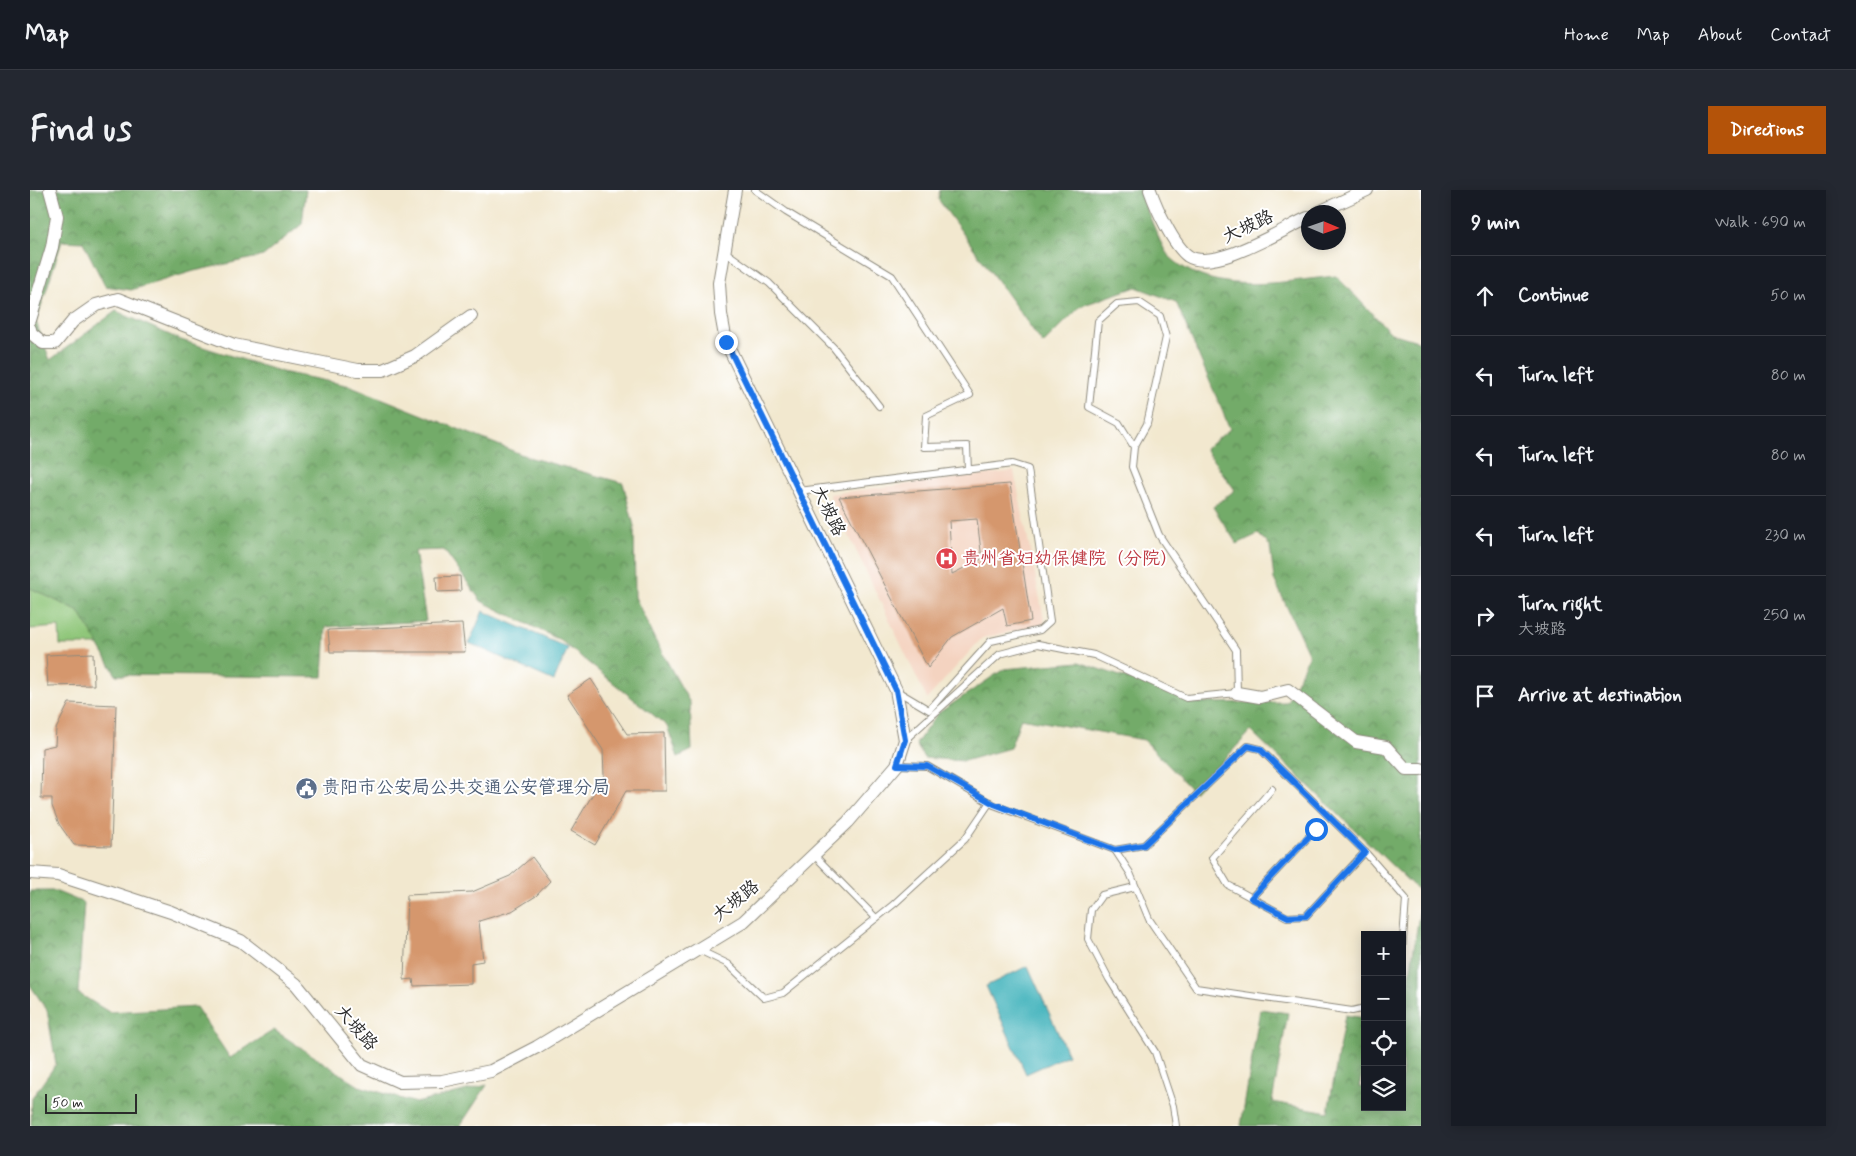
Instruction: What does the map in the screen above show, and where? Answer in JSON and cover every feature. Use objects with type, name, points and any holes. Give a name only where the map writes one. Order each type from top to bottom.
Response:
[{"type":"street","points":[[30,320],[52,246],[56,224],[57,216],[50,190]]},
{"type":"street","name":"大坡路","points":[[30,873],[58,875],[162,909],[241,941],[296,984],[362,1065],[400,1082],[442,1081],[491,1071],[537,1047],[743,922],[814,855],[848,822],[897,765],[905,740],[896,690],[726,342],[721,314],[719,283],[735,190]]},
{"type":"street","name":"大坡路","points":[[1150,190],[1156,207],[1177,242],[1188,256],[1201,260],[1224,258],[1301,221]]},
{"type":"street","points":[[1334,205],[1366,190]]},
{"type":"street","points":[[30,329],[31,333],[43,344],[56,343],[73,321],[96,306],[118,299],[234,345],[358,370],[383,370],[414,356],[471,316]]},
{"type":"street","points":[[1237,693],[1260,698],[1288,690],[1356,742],[1386,747],[1406,769],[1421,768]]},
{"type":"lane","points":[[755,190],[786,212],[892,276],[970,395],[926,416],[924,447],[967,446],[968,470]]},
{"type":"lane","points":[[724,252],[770,283],[834,348],[879,406]]},
{"type":"lane","points":[[905,740],[1000,654],[1038,644],[1094,655],[1186,698],[1237,693],[1236,650],[1159,535],[1132,467],[1134,447],[1147,424],[1166,336],[1160,316],[1139,302],[1117,304],[1098,321],[1089,407],[1119,423],[1134,447]]},
{"type":"lane","points":[[799,491],[1012,464],[1028,469],[1050,620],[1040,630],[991,641],[929,710],[896,690]]},
{"type":"lane","points":[[897,765],[927,766],[990,802],[1115,850],[1144,845],[1248,746],[1260,749],[1365,852],[1406,899],[1404,931]]},
{"type":"lane","points":[[1272,789],[1212,858],[1228,885],[1288,917],[1306,916],[1365,852]]},
{"type":"lane","points":[[698,949],[728,964],[764,998],[783,993],[876,918],[965,839],[990,802]]},
{"type":"lane","points":[[1251,898],[1316,829]]},
{"type":"lane","points":[[1115,850],[1135,887],[1149,919],[1196,988],[1352,1011],[1361,1009]]},
{"type":"lane","points":[[814,855],[876,918]]},
{"type":"lane","points":[[1135,887],[1102,895],[1092,910],[1088,939],[1109,979],[1155,1052],[1173,1106],[1176,1126]]},
{"type":"shaded area","name":"贵州省妇幼保健院（分院）","points":[[1014,471],[1045,624],[982,638],[927,699],[829,494]]},
{"type":"green space","points":[[30,190],[306,190],[302,224],[263,256],[194,271],[131,290],[105,286],[83,242],[62,241],[36,322],[50,360],[116,311],[181,340],[282,372],[351,386],[528,457],[623,483],[634,526],[635,597],[655,640],[690,703],[692,750],[678,757],[667,726],[560,640],[481,601],[444,550],[415,551],[426,621],[326,627],[323,677],[116,675],[79,612],[30,588]]},
{"type":"green space","points":[[940,190],[1139,190],[1166,252],[1186,269],[1206,278],[1249,284],[1336,276],[1391,333],[1421,342],[1421,893],[1251,731],[1194,792],[1144,740],[1021,718],[1010,748],[964,761],[924,758],[916,744],[937,714],[1004,669],[1079,662],[1199,703],[1287,702],[1309,655],[1274,579],[1270,546],[1258,534],[1237,544],[1213,507],[1235,490],[1205,449],[1230,429],[1176,302],[1136,287],[1081,306],[1043,344],[938,199]]},
{"type":"green space","points":[[30,588],[79,612],[99,645],[60,645],[59,627],[30,629]]},
{"type":"green space","points":[[30,891],[55,891],[84,903],[78,993],[109,1012],[196,1007],[230,1058],[274,1030],[359,1086],[416,1103],[487,1085],[460,1126],[31,1126],[32,1098],[56,1064],[47,1010],[30,985]]},
{"type":"green space","points":[[1421,902],[1421,1126],[1241,1126],[1260,1009],[1288,1013],[1272,1102],[1328,1112],[1345,1015],[1361,1017],[1361,1078],[1359,1087],[1361,1087],[1361,1111],[1406,1111],[1406,1000]]},
{"type":"water","points":[[483,611],[568,648],[554,681],[469,643]]},
{"type":"water","points":[[1028,966],[1068,1055],[1026,1074],[986,986]]},
{"type":"building","name":"贵州省妇幼保健院（分院）","points":[[1010,484],[1031,621],[1007,626],[1003,608],[952,637],[928,668],[839,497]],"holes":[[[977,519],[982,559],[952,574],[949,521]]]},
{"type":"building","points":[[460,576],[461,591],[437,592],[436,577]]},
{"type":"building","points":[[462,624],[465,652],[330,652],[328,630]]},
{"type":"building","points":[[93,653],[94,685],[48,686],[46,655]]},
{"type":"building","points":[[591,679],[627,734],[664,733],[665,791],[626,791],[595,845],[571,831],[604,775],[603,750],[567,695]]},
{"type":"building","points":[[69,703],[116,705],[111,846],[74,845],[59,824],[52,806],[52,798],[41,798],[42,748],[55,745],[56,729]]},
{"type":"building","points":[[532,857],[550,881],[536,896],[512,911],[479,921],[483,961],[471,963],[471,984],[414,986],[413,979],[404,980],[407,895],[472,892],[510,876]]},
{"type":"place","name":"贵州省妇幼保健院（分院）","points":[[946,559]]},
{"type":"place","name":"贵阳市公安局公共交通公安管理分局","points":[[306,788]]},
{"type":"route","points":[[726,342],[896,690],[905,740],[897,765],[927,766],[994,804],[1115,850],[1144,845],[1248,746],[1260,749],[1365,852],[1306,916],[1288,917],[1251,898],[1316,829]]}]
